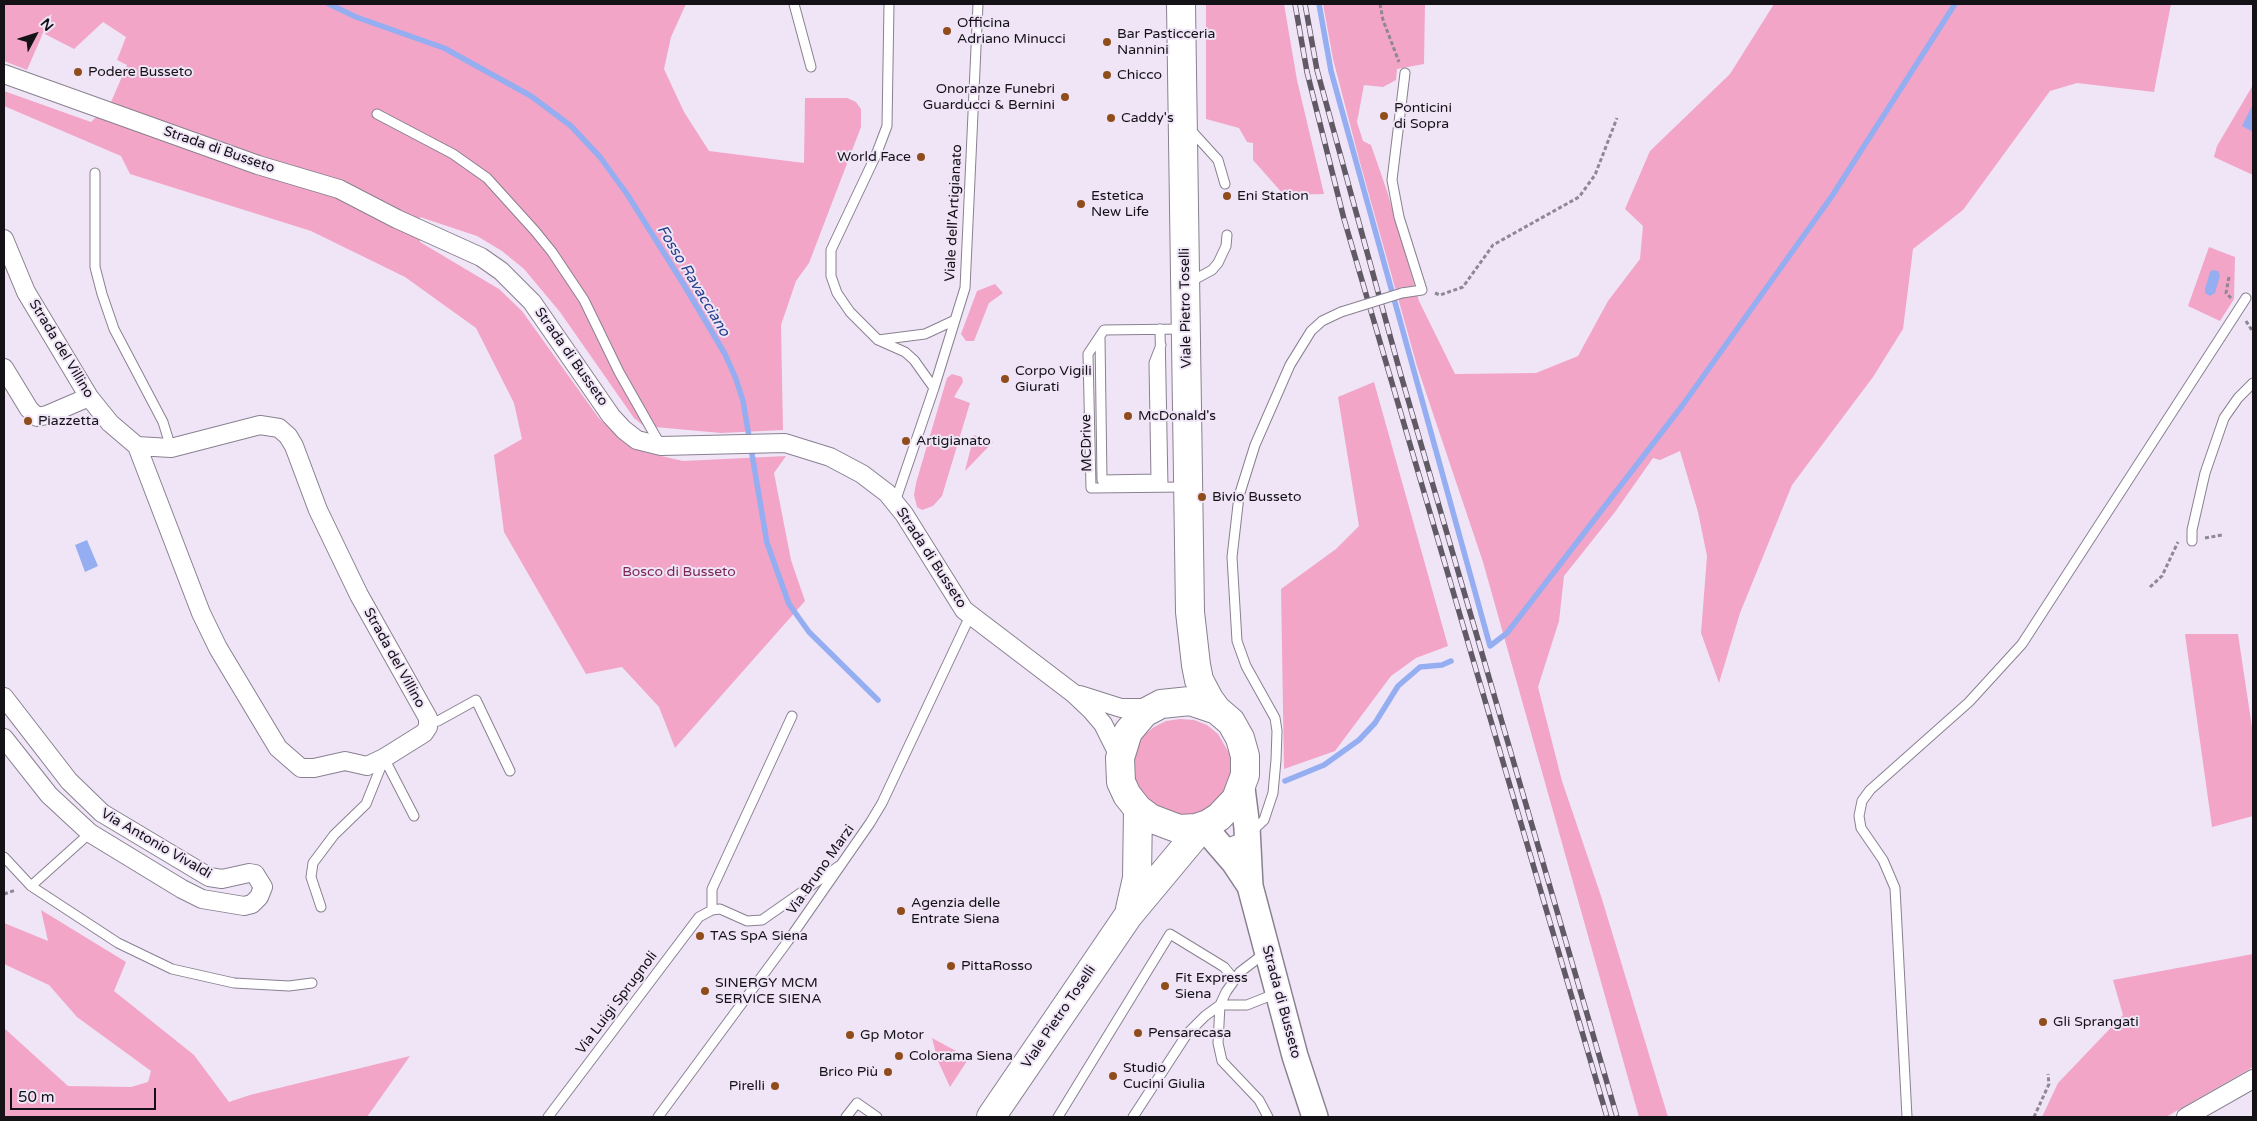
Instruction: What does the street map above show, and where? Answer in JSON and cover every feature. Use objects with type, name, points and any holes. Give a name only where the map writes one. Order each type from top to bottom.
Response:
[{"type":"main road","name":"Viale Pietro Toselli","points":[[1181,4],[1185,284],[1173,329],[1176,487],[1197,672],[1205,693],[1217,710],[1231,722],[1240,738],[1245,756],[1245,775],[1242,788],[1229,808],[1219,818],[1203,826],[1187,829],[1171,827],[1150,818],[1138,809],[1127,795],[1122,782],[1120,758],[1128,732],[1138,719],[1157,706],[1179,673],[1190,612]]},
{"type":"main road","name":"Viale Pietro Toselli","points":[[1157,706],[1190,701],[1217,710]]},
{"type":"main road","name":"Viale Pietro Toselli","points":[[1128,916],[1137,878],[1138,809]]},
{"type":"main road","name":"Viale Pietro Toselli","points":[[991,1117],[1128,916],[1203,826]]},
{"type":"street","name":"Strada di Busseto","points":[[4,74],[258,165],[339,189],[397,219],[481,257],[500,270],[532,302],[617,424],[637,440],[661,446],[735,445],[772,442],[800,446],[843,463],[871,480],[895,502],[970,616],[1073,692],[1103,724],[1120,758]]},
{"type":"street","name":"Strada del Villino","points":[[4,239],[26,292],[89,397],[110,423],[137,446],[201,613],[218,648],[278,748],[293,763],[309,769],[345,760],[367,766],[384,758],[426,728],[318,510],[294,446],[288,436],[279,428],[260,425],[170,448],[154,449],[137,446]]},
{"type":"street","points":[[4,368],[29,409],[38,416],[47,415],[89,397]]},
{"type":"street","name":"Strada di Busseto","points":[[1073,692],[1103,704],[1121,708],[1157,706]]},
{"type":"street","name":"Via Antonio Vivaldi","points":[[4,697],[69,780],[102,813],[209,877],[222,879],[249,873],[255,874],[262,883],[262,891],[256,902],[248,905],[202,899],[182,889],[90,833],[49,794],[4,738]]},
{"type":"street","name":"Strada di Busseto","points":[[1242,788],[1250,886],[1278,993],[1315,1117]]},
{"type":"street","name":"Strada di Busseto","points":[[1203,826],[1221,846],[1250,886]]},
{"type":"street","points":[[2186,1117],[2253,1079]]},
{"type":"lane","points":[[794,4],[811,67]]},
{"type":"lane","points":[[890,4],[888,107],[885,135],[837,234],[830,257],[831,276],[841,300],[878,340],[905,352],[914,360],[934,388]]},
{"type":"lane","name":"Viale dell'Artigianato","points":[[895,502],[934,388],[965,288],[968,258],[978,4]]},
{"type":"lane","points":[[1221,846],[1247,836],[1264,820],[1273,793],[1277,731],[1273,713],[1246,666],[1237,641],[1232,571],[1234,522],[1239,496],[1253,452],[1290,365],[1311,331],[1322,321],[1341,312],[1402,293],[1422,290],[1399,217],[1392,180],[1405,73]]},
{"type":"lane","points":[[377,114],[453,154],[487,178],[535,231],[552,252],[584,300],[619,372],[661,446]]},
{"type":"lane","points":[[1183,122],[1214,155],[1222,170],[1225,184]]},
{"type":"lane","points":[[95,173],[95,267],[102,294],[114,330],[164,422],[170,448]]},
{"type":"lane","points":[[1185,284],[1212,270],[1223,255],[1227,235]]},
{"type":"lane","points":[[1907,1117],[1895,888],[1883,860],[1861,828],[1858,816],[1862,800],[1870,790],[1969,702],[2022,644],[2246,298]]},
{"type":"lane","points":[[878,340],[925,334],[955,320]]},
{"type":"lane","points":[[1173,329],[1160,345],[1176,487],[1091,488],[1088,354],[1102,333],[1173,329]]},
{"type":"lane","name":"MCDrive","points":[[1102,333],[1102,480],[1156,479],[1154,363],[1160,345]]},
{"type":"lane","points":[[2192,541],[2192,530],[2205,473],[2224,418],[2238,398],[2253,383]]},
{"type":"lane","name":"Via Bruno Marzi","points":[[658,1117],[846,861],[882,803],[970,616]]},
{"type":"lane","points":[[426,728],[476,700],[510,771]]},
{"type":"lane","points":[[792,716],[712,889],[712,910],[720,909],[747,922],[762,920],[846,861]]},
{"type":"lane","points":[[384,758],[414,816]]},
{"type":"lane","points":[[321,907],[311,877],[314,863],[334,835],[366,804],[384,758]]},
{"type":"lane","points":[[31,886],[90,833]]},
{"type":"lane","points":[[4,857],[31,886],[118,943],[172,969],[234,983],[289,986],[312,983]]},
{"type":"lane","name":"Via Luigi Sprugnoli","points":[[548,1117],[694,922],[704,913],[712,910]]},
{"type":"lane","points":[[1058,1117],[1170,934],[1224,967],[1234,979]]},
{"type":"lane","points":[[1133,1117],[1187,1034],[1200,1020],[1220,1005],[1234,979],[1246,966],[1267,951]]},
{"type":"lane","points":[[1220,1005],[1247,1005],[1278,993]]},
{"type":"lane","points":[[1220,1005],[1218,1049],[1222,1060],[1252,1092],[1264,1115]]},
{"type":"lane","points":[[846,1117],[857,1103],[877,1117]]},
{"type":"path","points":[[1380,4],[1394,54],[1405,73]]},
{"type":"path","points":[[1422,290],[1440,295],[1463,287],[1493,245],[1579,197],[1595,175],[1616,118]]},
{"type":"path","points":[[2150,587],[2162,576],[2176,544],[2181,538],[2192,541],[2222,535]]},
{"type":"path","points":[[2034,1117],[2049,1084],[2048,1074]]},
{"type":"green space","name":"Bosco di Busseto","points":[[4,4],[686,4],[671,37],[664,69],[684,112],[709,151],[804,163],[805,98],[847,98],[856,102],[861,109],[861,127],[809,263],[796,281],[781,325],[783,430],[721,433],[644,426],[634,418],[560,312],[524,269],[502,251],[477,236],[420,217],[420,242],[499,289],[522,311],[598,417],[622,441],[644,452],[683,461],[786,456],[774,473],[791,560],[805,601],[675,748],[659,707],[622,667],[586,674],[504,532],[494,455],[522,439],[514,403],[476,328],[405,277],[311,231],[130,174],[121,156],[4,106],[4,91],[91,122],[111,102],[127,65],[117,60],[126,37],[103,22],[74,49],[43,33],[27,70],[4,61]]},
{"type":"green space","points":[[1206,4],[1284,4],[1297,80],[1324,194],[1284,195],[1253,160],[1253,143],[1247,142],[1239,128],[1206,119]]},
{"type":"green space","points":[[1323,4],[1425,4],[1424,64],[1397,69],[1396,80],[1383,87],[1364,85],[1357,122],[1363,141],[1371,145],[1387,191],[1419,301],[1455,374],[1536,373],[1578,356],[1608,301],[1640,259],[1643,226],[1625,209],[1650,151],[1730,74],[1774,4],[2171,4],[2154,92],[2077,83],[2050,91],[1963,210],[1913,249],[1903,329],[1873,377],[1792,485],[1740,613],[1719,683],[1701,633],[1707,556],[1698,512],[1680,451],[1660,460],[1653,458],[1615,512],[1564,576],[1559,621],[1538,687],[1562,781],[1601,896],[1668,1117],[1639,1117],[1483,562],[1417,366],[1333,59]]},
{"type":"green space","points":[[2253,85],[2253,175],[2214,157],[2217,146]]},
{"type":"green space","points":[[2209,247],[2235,257],[2234,299],[2220,321],[2188,306]]},
{"type":"green space","points":[[995,284],[1003,293],[989,303],[974,341],[966,341],[961,334],[977,291]]},
{"type":"green space","points":[[952,374],[962,377],[963,382],[954,397],[970,403],[942,496],[933,506],[922,510],[917,507],[914,495],[916,483],[947,378]]},
{"type":"green space","points":[[1374,382],[1448,646],[1416,658],[1391,676],[1335,751],[1284,769],[1281,589],[1336,549],[1359,526],[1338,397]]},
{"type":"green space","points":[[974,435],[993,442],[965,471]]},
{"type":"green space","points":[[2185,634],[2238,634],[2253,734],[2253,816],[2212,827]]},
{"type":"green space","points":[[1194,720],[1207,725],[1218,734],[1229,753],[1231,764],[1231,775],[1223,796],[1207,811],[1186,818],[1143,800],[1132,775],[1136,748],[1143,736],[1154,727],[1166,721]]},
{"type":"green space","points":[[41,910],[126,962],[114,991],[194,1055],[229,1102],[250,1095],[410,1056],[367,1117],[4,1117],[4,1028],[68,1086],[131,1087],[148,1082],[151,1071],[77,1017],[49,985],[4,964],[4,923],[48,941]]},
{"type":"green space","points":[[2253,954],[2253,1067],[2166,1117],[2042,1117],[2058,1083],[2123,1015],[2113,980]]},
{"type":"green space","points":[[932,1038],[969,1058],[950,1087],[938,1061]]},
{"type":"water","points":[[2253,104],[2253,132],[2242,126]]},
{"type":"water","points":[[2213,270],[2218,271],[2220,276],[2215,293],[2210,296],[2205,293],[2205,289],[2210,272]]},
{"type":"water","points":[[87,540],[98,566],[85,572],[75,545]]},
{"type":"waterway","name":"Fosso Ravacciano","points":[[329,4],[356,17],[444,48],[531,96],[571,126],[600,157],[627,194],[684,285],[725,354],[736,379],[743,401],[767,543],[789,604],[809,632],[878,700]]},
{"type":"waterway","points":[[1319,4],[1331,71],[1490,646],[1507,633],[1682,406],[1832,196],[1955,4]]},
{"type":"waterway","points":[[1285,781],[1324,765],[1359,740],[1375,723],[1398,686],[1420,667],[1442,665],[1451,661]]},
{"type":"railway","points":[[1295,4],[1307,72],[1344,219],[1607,1117]]},
{"type":"railway","points":[[1305,4],[1317,70],[1400,372],[1617,1117]]},
{"type":"place","name":"Officina Adriano Minucci","points":[[947,31]]},
{"type":"place","name":"Bar Pasticceria Nannini","points":[[1107,42]]},
{"type":"place","name":"Podere Busseto","points":[[78,72]]},
{"type":"place","name":"Chicco","points":[[1107,75]]},
{"type":"place","name":"Onoranze Funebri Guarducci & Bernini","points":[[1065,97]]},
{"type":"place","name":"Ponticini di Sopra","points":[[1384,116]]},
{"type":"place","name":"Caddy's","points":[[1111,118]]},
{"type":"place","name":"World Face","points":[[921,157]]},
{"type":"place","name":"Eni Station","points":[[1227,196]]},
{"type":"place","name":"Estetica New Life","points":[[1081,204]]},
{"type":"place","name":"Corpo Vigili Giurati","points":[[1005,379]]},
{"type":"place","name":"McDonald's","points":[[1128,416]]},
{"type":"place","name":"Piazzetta","points":[[28,421]]},
{"type":"place","name":"Artigianato","points":[[906,441]]},
{"type":"place","name":"Bivio Busseto","points":[[1202,497]]},
{"type":"place","name":"Agenzia delle Entrate Siena","points":[[901,911]]},
{"type":"place","name":"TAS SpA Siena","points":[[700,936]]},
{"type":"place","name":"PittaRosso","points":[[951,966]]},
{"type":"place","name":"Fit Express Siena","points":[[1165,986]]},
{"type":"place","name":"SINERGY MCM SERVICE SIENA","points":[[705,991]]},
{"type":"place","name":"Gli Sprangati","points":[[2043,1022]]},
{"type":"place","name":"Pensarecasa","points":[[1138,1033]]},
{"type":"place","name":"Gp Motor","points":[[850,1035]]},
{"type":"place","name":"Colorama Siena","points":[[899,1056]]},
{"type":"place","name":"Brico Più","points":[[888,1072]]},
{"type":"place","name":"Studio Cucini Giulia","points":[[1113,1076]]},
{"type":"place","name":"Pirelli","points":[[775,1086]]}]
